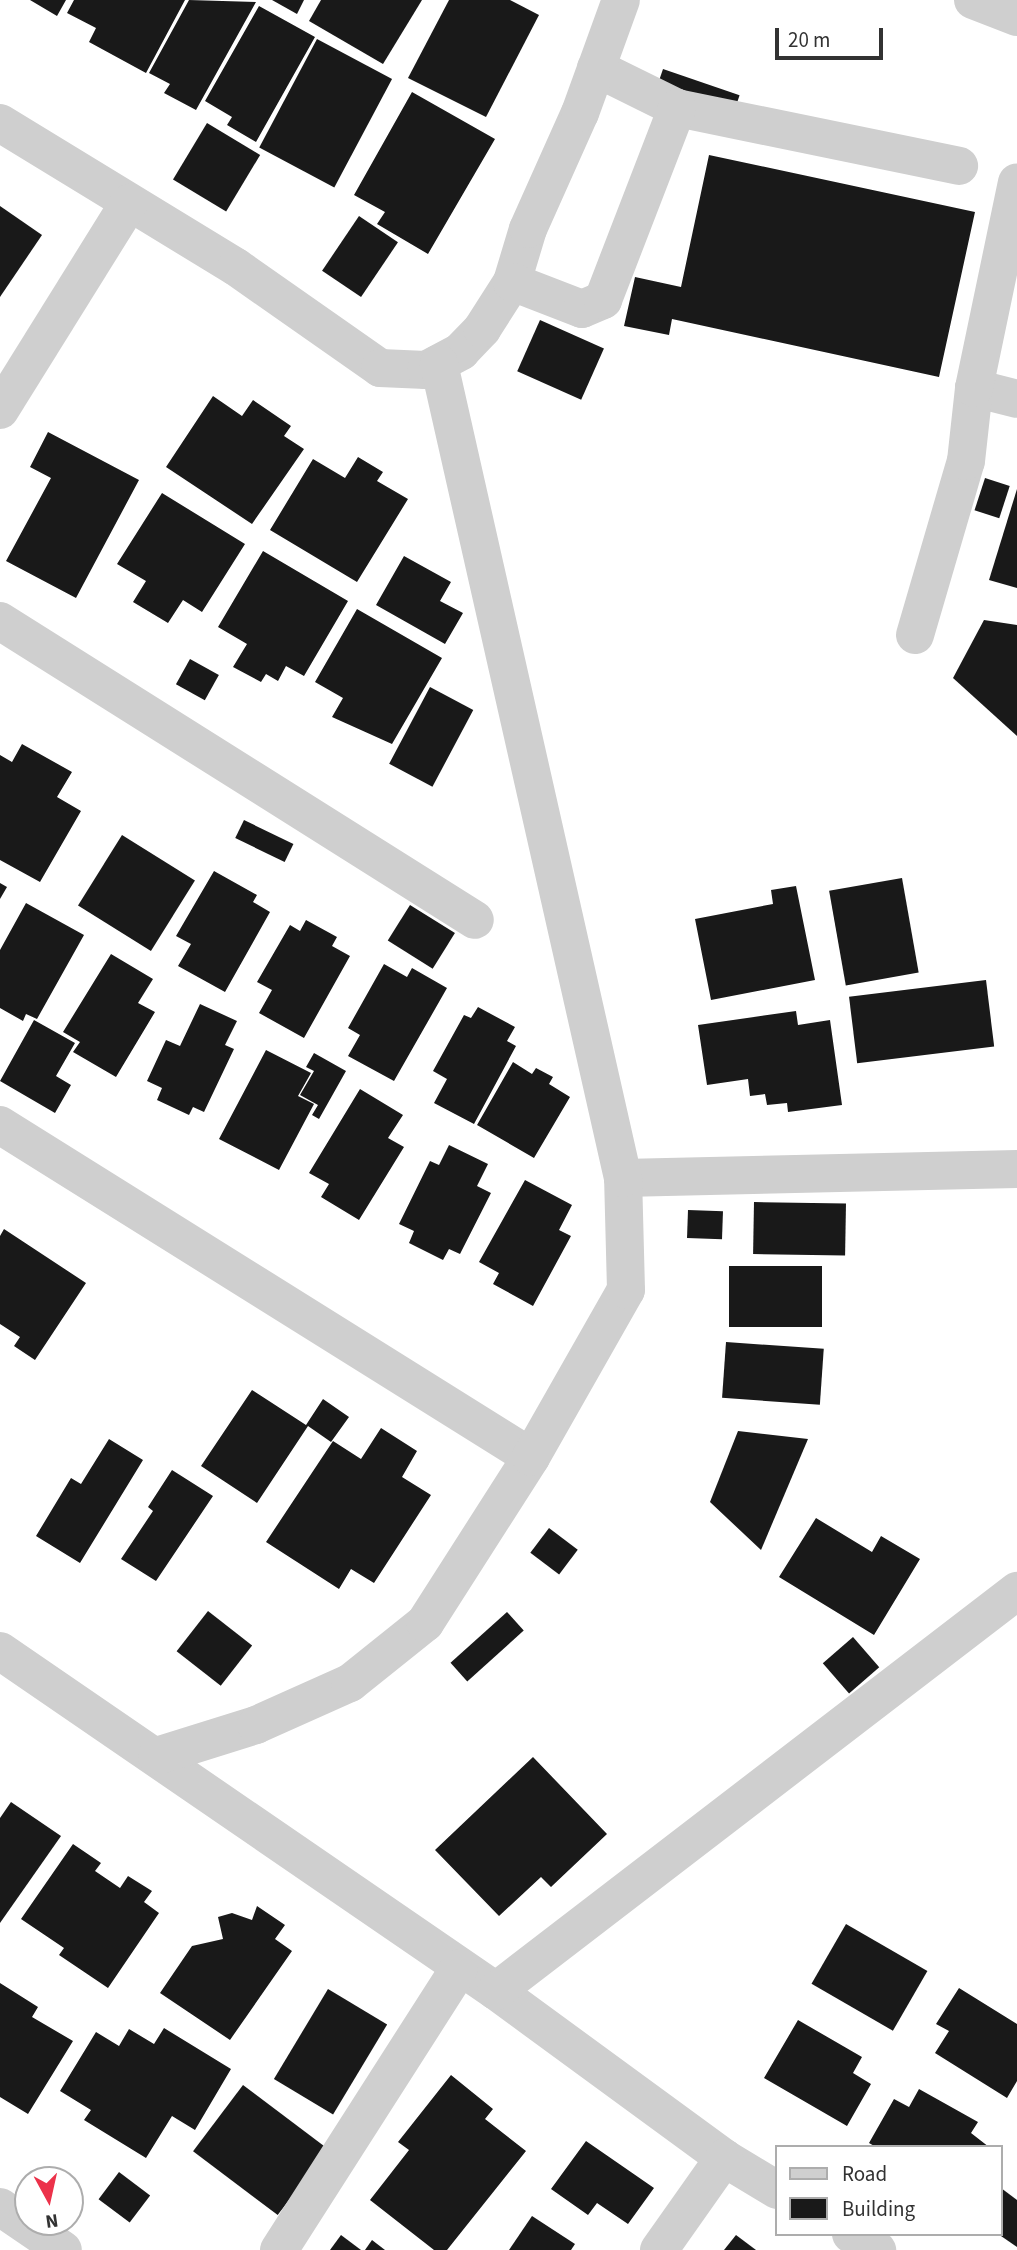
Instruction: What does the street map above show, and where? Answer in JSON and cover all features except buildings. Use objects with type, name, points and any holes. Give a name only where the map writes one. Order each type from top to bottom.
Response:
[{"type":"street","points":[[0,123],[236,267],[380,368],[408,372],[439,364],[461,351],[482,329],[512,282],[528,229],[596,68],[621,0]]},
{"type":"street","points":[[974,0],[1017,17]]},
{"type":"street","points":[[596,68],[677,108],[958,166]]},
{"type":"street","points":[[512,282],[582,309],[603,300],[677,108]]},
{"type":"street","points":[[915,635],[966,461],[974,387],[1017,182]]},
{"type":"street","points":[[0,410],[129,203]]},
{"type":"street","points":[[157,1755],[257,1725],[350,1683],[425,1623],[531,1457],[626,1290],[623,1178],[439,364]]},
{"type":"street","points":[[974,387],[1017,399]]},
{"type":"street","points":[[0,621],[474,920]]},
{"type":"street","points":[[0,1125],[531,1457]]},
{"type":"street","points":[[623,1178],[1017,1169]]},
{"type":"street","points":[[496,1991],[1017,1591]]},
{"type":"street","points":[[0,1651],[157,1755],[459,1969],[496,1991],[724,2158],[776,2189]]},
{"type":"street","points":[[279,2250],[459,1969]]},
{"type":"street","points":[[659,2250],[724,2158]]},
{"type":"street","points":[[0,2207],[64,2250]]},
{"type":"street","points":[[854,2236],[877,2250]]}]
